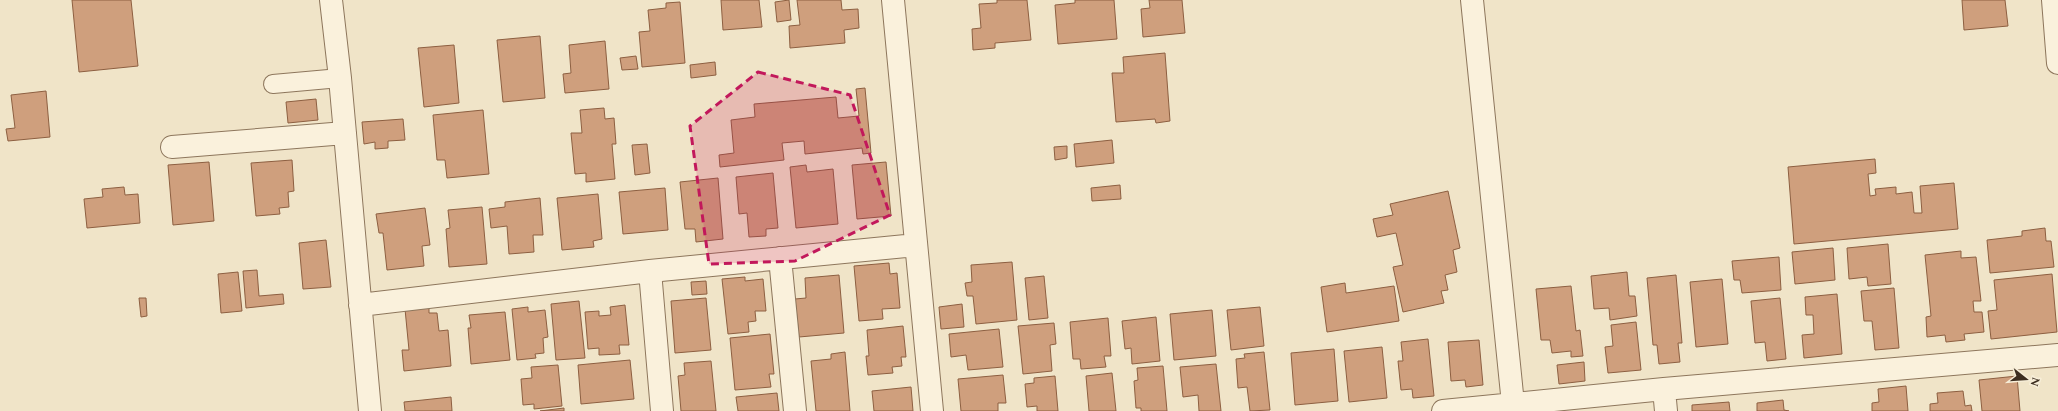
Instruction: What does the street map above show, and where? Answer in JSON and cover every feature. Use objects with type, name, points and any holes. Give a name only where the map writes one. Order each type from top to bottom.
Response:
[{"type":"street","points":[[332,0],[370,411]]},
{"type":"street","points":[[893,0],[932,411]]},
{"type":"street","points":[[1472,0],[1513,404]]},
{"type":"street","points":[[2053,0],[2058,63]]},
{"type":"street","points":[[172,147],[345,133]]},
{"type":"street","points":[[360,305],[650,271],[916,245]]},
{"type":"street","points":[[780,258],[795,411]]},
{"type":"street","points":[[650,271],[662,411]]},
{"type":"street","points":[[1443,411],[1664,389],[2058,355]]},
{"type":"street","points":[[1664,389],[1666,411]]},
{"type":"lane","points":[[273,84],[340,78]]},
{"type":"highlighted area","points":[[758,72],[850,95],[890,215],[795,261],[709,264],[690,126]]},
{"type":"building","points":[[72,0],[131,0],[138,66],[79,72]]},
{"type":"building","points":[[721,0],[759,0],[762,27],[723,30]]},
{"type":"building","points":[[789,0],[791,20],[777,22],[775,2]]},
{"type":"building","points":[[797,0],[841,0],[842,10],[858,9],[859,28],[844,30],[845,43],[790,48],[789,26],[800,25]]},
{"type":"building","points":[[997,0],[1027,0],[1031,40],[995,43],[995,48],[973,50],[972,29],[981,28],[979,4],[997,3]]},
{"type":"building","points":[[1075,0],[1114,0],[1117,39],[1058,44],[1055,5],[1075,3]]},
{"type":"building","points":[[1149,0],[1182,0],[1185,33],[1143,37],[1141,9],[1150,8]]},
{"type":"building","points":[[1962,0],[2005,0],[2008,26],[1964,30]]},
{"type":"building","points":[[680,2],[685,63],[642,67],[639,32],[650,31],[648,10],[666,8],[666,3]]},
{"type":"building","points":[[540,36],[545,98],[503,102],[497,40]]},
{"type":"building","points":[[605,41],[609,89],[565,93],[563,74],[571,73],[569,45]]},
{"type":"building","points":[[454,45],[459,103],[424,107],[418,48]]},
{"type":"building","points":[[1165,53],[1170,121],[1156,123],[1155,119],[1116,122],[1112,73],[1124,73],[1123,57]]},
{"type":"building","points":[[636,56],[638,69],[622,70],[620,58]]},
{"type":"building","points":[[715,62],[716,75],[691,78],[690,65]]},
{"type":"building","points":[[865,88],[871,153],[863,154],[862,148],[805,154],[804,141],[782,143],[784,160],[720,167],[719,155],[734,153],[731,120],[755,117],[754,104],[836,97],[838,118],[859,116],[856,89]]},
{"type":"building","points":[[46,91],[50,137],[8,141],[6,129],[15,128],[11,95]]},
{"type":"building","points":[[316,99],[318,120],[288,123],[286,102]]},
{"type":"building","points":[[604,108],[605,119],[614,118],[616,144],[612,144],[615,179],[586,182],[586,173],[575,174],[571,133],[582,133],[580,110]]},
{"type":"building","points":[[483,110],[489,174],[447,178],[445,160],[437,160],[433,115]]},
{"type":"building","points":[[403,119],[405,140],[388,141],[388,148],[375,149],[375,142],[364,144],[362,122]]},
{"type":"building","points":[[1112,140],[1114,163],[1076,167],[1074,144]]},
{"type":"building","points":[[647,144],[650,173],[635,175],[632,145]]},
{"type":"building","points":[[1067,146],[1067,158],[1055,160],[1054,147]]},
{"type":"building","points":[[1875,159],[1876,173],[1868,174],[1870,196],[1876,195],[1875,189],[1896,187],[1896,194],[1912,192],[1914,213],[1922,213],[1920,186],[1954,183],[1958,229],[1794,244],[1788,167]]},
{"type":"building","points":[[292,160],[294,191],[288,192],[289,207],[279,208],[280,214],[256,216],[251,163]]},
{"type":"building","points":[[209,162],[214,221],[173,225],[168,165]]},
{"type":"building","points":[[886,162],[891,216],[857,219],[852,165]]},
{"type":"building","points":[[806,165],[807,172],[833,169],[838,224],[796,228],[790,167]]},
{"type":"building","points":[[773,173],[778,228],[766,229],[766,236],[749,237],[747,213],[739,214],[736,177]]},
{"type":"building","points":[[718,178],[723,239],[696,242],[695,229],[685,229],[680,182]]},
{"type":"building","points":[[1120,185],[1121,199],[1092,201],[1091,188]]},
{"type":"building","points":[[124,187],[125,195],[138,194],[140,223],[87,228],[84,199],[103,197],[102,189]]},
{"type":"building","points":[[665,188],[668,230],[623,234],[619,192]]},
{"type":"building","points":[[1448,191],[1460,248],[1453,250],[1457,272],[1445,275],[1448,290],[1441,291],[1444,303],[1403,312],[1393,267],[1403,265],[1396,233],[1377,237],[1373,219],[1393,215],[1390,204]]},
{"type":"building","points":[[598,194],[602,239],[593,241],[594,247],[562,250],[557,198]]},
{"type":"building","points":[[540,198],[543,235],[533,235],[534,252],[509,254],[507,226],[491,228],[489,209],[505,207],[505,202]]},
{"type":"building","points":[[482,207],[487,264],[449,267],[446,229],[450,228],[448,210]]},
{"type":"building","points":[[425,208],[430,245],[422,246],[424,266],[387,270],[383,233],[379,233],[376,214]]},
{"type":"building","points":[[2045,228],[2046,241],[2051,241],[2054,267],[1990,273],[1987,240],[2022,236],[2022,231]]},
{"type":"building","points":[[326,240],[331,287],[303,289],[299,243]]},
{"type":"building","points":[[1888,244],[1891,284],[1868,286],[1867,277],[1849,279],[1847,248]]},
{"type":"building","points":[[1833,248],[1835,280],[1795,284],[1792,252]]},
{"type":"building","points":[[1961,251],[1961,258],[1976,257],[1981,301],[1973,301],[1974,312],[1982,312],[1984,332],[1964,334],[1965,340],[1946,342],[1945,335],[1927,337],[1926,317],[1931,316],[1925,255]]},
{"type":"building","points":[[1779,257],[1781,290],[1742,293],[1740,280],[1734,280],[1732,261]]},
{"type":"building","points":[[1012,262],[1017,320],[976,324],[973,296],[967,296],[965,283],[972,282],[971,265]]},
{"type":"building","points":[[889,263],[890,274],[897,273],[900,308],[882,309],[883,319],[859,321],[854,266]]},
{"type":"building","points":[[257,270],[259,296],[283,294],[284,304],[246,308],[243,271]]},
{"type":"building","points":[[238,272],[242,311],[221,313],[218,274]]},
{"type":"building","points":[[1627,272],[1629,296],[1635,296],[1637,316],[1610,320],[1609,308],[1594,309],[1591,276]]},
{"type":"building","points":[[2052,274],[2057,332],[1991,339],[1988,311],[1997,310],[1994,280]]},
{"type":"building","points":[[839,275],[844,333],[799,337],[795,299],[806,298],[805,278]]},
{"type":"building","points":[[1676,275],[1682,343],[1678,343],[1680,362],[1659,364],[1657,345],[1653,345],[1647,278]]},
{"type":"building","points":[[1044,276],[1048,318],[1029,320],[1025,278]]},
{"type":"building","points":[[745,277],[745,281],[763,279],[766,311],[755,311],[756,321],[748,322],[749,332],[728,334],[722,279]]},
{"type":"building","points":[[1722,279],[1728,344],[1696,347],[1690,282]]},
{"type":"building","points":[[706,281],[707,294],[692,295],[691,282]]},
{"type":"building","points":[[1345,283],[1346,293],[1394,286],[1399,321],[1327,332],[1321,287]]},
{"type":"building","points":[[1571,286],[1576,331],[1580,330],[1583,356],[1571,357],[1571,351],[1552,353],[1550,340],[1541,340],[1536,289]]},
{"type":"building","points":[[1894,288],[1899,348],[1875,350],[1872,321],[1864,321],[1861,291]]},
{"type":"building","points":[[1837,294],[1842,354],[1804,358],[1802,335],[1814,334],[1813,315],[1806,315],[1805,297]]},
{"type":"building","points":[[139,298],[146,298],[147,316],[141,317]]},
{"type":"building","points":[[706,298],[711,350],[675,353],[671,301]]},
{"type":"building","points":[[1780,298],[1786,359],[1767,361],[1765,342],[1755,343],[1751,301]]},
{"type":"building","points":[[579,301],[585,358],[556,360],[551,304]]},
{"type":"building","points":[[962,304],[964,327],[941,329],[939,307]]},
{"type":"building","points":[[625,305],[629,345],[619,345],[620,354],[599,355],[599,348],[588,349],[585,312],[599,311],[599,316],[611,315],[610,307]]},
{"type":"building","points":[[429,306],[429,313],[437,313],[439,331],[448,330],[451,366],[404,371],[402,350],[409,350],[405,309]]},
{"type":"building","points":[[528,307],[528,312],[545,310],[548,337],[543,338],[544,353],[535,354],[536,358],[517,360],[512,309]]},
{"type":"building","points":[[1260,307],[1264,346],[1231,350],[1227,310]]},
{"type":"building","points":[[1212,310],[1216,356],[1174,360],[1170,314]]},
{"type":"building","points":[[505,312],[510,360],[471,364],[468,328],[471,328],[469,315]]},
{"type":"building","points":[[1156,317],[1160,361],[1132,364],[1131,348],[1125,349],[1122,321]]},
{"type":"building","points":[[1108,318],[1111,356],[1104,356],[1106,367],[1081,369],[1080,359],[1073,359],[1070,322]]},
{"type":"building","points":[[1636,322],[1641,370],[1608,373],[1605,347],[1613,346],[1611,325]]},
{"type":"building","points":[[1054,323],[1056,344],[1050,345],[1052,371],[1023,374],[1018,326]]},
{"type":"building","points":[[903,326],[906,357],[901,357],[902,366],[892,367],[893,373],[868,375],[866,356],[869,356],[867,330]]},
{"type":"building","points":[[999,329],[1003,367],[968,370],[966,355],[951,357],[949,334]]},
{"type":"building","points":[[770,334],[774,374],[769,374],[771,387],[735,390],[730,338]]},
{"type":"building","points":[[1428,339],[1434,396],[1413,398],[1412,389],[1401,390],[1398,361],[1403,361],[1401,342]]},
{"type":"building","points":[[1479,340],[1483,385],[1466,387],[1465,380],[1451,381],[1448,342]]},
{"type":"building","points":[[1382,347],[1387,398],[1349,402],[1344,351]]},
{"type":"building","points":[[1334,349],[1338,401],[1295,405],[1291,353]]},
{"type":"building","points":[[845,352],[850,411],[816,411],[811,361],[831,359],[831,354]]},
{"type":"building","points":[[1264,352],[1270,410],[1250,411],[1247,387],[1238,388],[1236,359],[1245,358],[1244,354]]},
{"type":"building","points":[[630,360],[634,399],[581,404],[578,365]]},
{"type":"building","points":[[711,361],[716,411],[681,411],[678,376],[685,375],[684,363]]},
{"type":"building","points":[[1584,362],[1585,381],[1559,384],[1557,365]]},
{"type":"building","points":[[1216,364],[1221,411],[1199,411],[1198,395],[1183,397],[1180,367]]},
{"type":"building","points":[[558,365],[562,406],[534,409],[534,404],[523,405],[521,379],[532,378],[531,367]]},
{"type":"building","points":[[1163,366],[1167,411],[1141,411],[1141,408],[1136,408],[1134,381],[1138,380],[1137,368]]},
{"type":"building","points":[[1112,373],[1116,411],[1089,411],[1086,376]]},
{"type":"building","points":[[1003,375],[1006,403],[998,403],[998,411],[961,411],[958,379]]},
{"type":"building","points":[[1055,376],[1058,411],[1037,411],[1037,406],[1027,407],[1025,384],[1034,383],[1034,378]]},
{"type":"building","points":[[2017,376],[2020,411],[1982,411],[1979,380]]},
{"type":"building","points":[[1906,386],[1908,411],[1872,411],[1872,403],[1879,402],[1878,389]]},
{"type":"building","points":[[911,387],[913,411],[874,411],[872,391]]},
{"type":"building","points":[[1963,391],[1965,406],[1971,405],[1972,411],[1930,411],[1930,404],[1938,403],[1937,393]]},
{"type":"building","points":[[777,393],[779,411],[738,411],[736,397]]},
{"type":"building","points":[[451,397],[452,411],[405,411],[404,402]]},
{"type":"building","points":[[1783,400],[1784,410],[1789,411],[1757,411],[1757,403]]},
{"type":"building","points":[[1729,402],[1730,411],[1692,411],[1692,405]]},
{"type":"building","points":[[564,408],[564,411],[540,411]]}]
